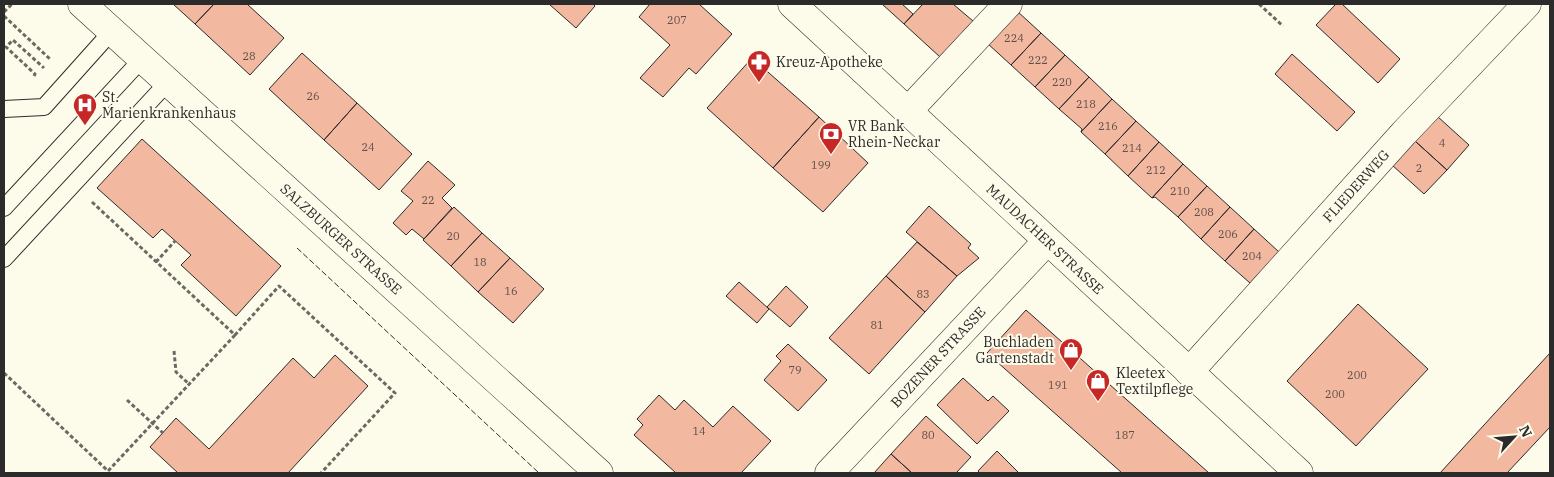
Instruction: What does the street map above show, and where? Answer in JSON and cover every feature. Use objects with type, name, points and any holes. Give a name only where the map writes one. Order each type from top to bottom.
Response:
[{"type":"street","name":"SALZBURGER STRASSE","points":[[82,4],[599,473]]},
{"type":"street","name":"MAUDACHER STRASSE","points":[[792,4],[1299,473]]},
{"type":"street","points":[[908,111],[1008,4]]},
{"type":"street","name":"FLIEDERWEG","points":[[1189,372],[1404,133],[1527,4]]},
{"type":"street","name":"BOZENER STRASSE","points":[[829,473],[1046,241]]},
{"type":"lane","points":[[4,109],[44,107],[112,31]]},
{"type":"lane","points":[[4,208],[142,59]]},
{"type":"lane","points":[[4,259],[168,82]]},
{"type":"path","points":[[4,12],[12,4]]},
{"type":"path","points":[[1259,4],[1283,26]]},
{"type":"path","points":[[4,16],[51,60],[43,68],[13,40],[6,47],[35,74],[28,82]]},
{"type":"path","points":[[73,185],[235,335]]},
{"type":"path","points":[[156,262],[175,241]]},
{"type":"path","points":[[4,373],[108,471],[279,286],[395,393],[321,473]]},
{"type":"path","points":[[174,351],[176,372],[189,384]]},
{"type":"path","points":[[127,400],[163,433]]},
{"type":"building","points":[[173,4],[214,4],[195,24]]},
{"type":"building","points":[[214,4],[247,4],[284,38],[250,75],[195,24]]},
{"type":"building","points":[[549,4],[593,4],[595,6],[576,28]]},
{"type":"building","points":[[650,4],[699,4],[732,34],[696,74],[689,68],[663,97],[640,78],[670,45],[639,17]]},
{"type":"building","points":[[882,4],[902,4],[913,14],[904,24]]},
{"type":"building","points":[[923,4],[953,4],[973,21],[940,57],[904,24]]},
{"type":"building","points":[[1336,4],[1342,4],[1400,59],[1378,83],[1316,25]]},
{"type":"building","points":[[1017,11],[1041,33],[1011,65],[987,43]]},
{"type":"building","points":[[1041,33],[1065,55],[1035,87],[1011,65]]},
{"type":"building","points":[[302,53],[357,103],[324,140],[269,89]]},
{"type":"building","points":[[1292,54],[1355,112],[1337,131],[1275,74]]},
{"type":"building","points":[[1065,55],[1089,77],[1059,109],[1035,87]]},
{"type":"building","points":[[752,58],[819,117],[773,168],[707,108]]},
{"type":"building","points":[[1089,77],[1112,99],[1081,132],[1082,129],[1059,109]]},
{"type":"building","points":[[1112,99],[1136,121],[1105,154],[1081,132]]},
{"type":"building","points":[[357,103],[412,154],[379,190],[324,140]]},
{"type":"building","points":[[1437,116],[1469,145],[1447,170],[1415,141]]},
{"type":"building","points":[[819,117],[868,163],[823,212],[773,168]]},
{"type":"building","points":[[1136,121],[1159,142],[1128,176],[1105,154]]},
{"type":"building","points":[[142,139],[281,266],[236,316],[181,265],[191,255],[162,229],[153,238],[97,188]]},
{"type":"building","points":[[1415,141],[1447,170],[1424,194],[1392,165]]},
{"type":"building","points":[[1159,142],[1183,164],[1152,198],[1128,176]]},
{"type":"building","points":[[428,161],[455,185],[442,198],[452,208],[424,239],[412,229],[406,235],[393,223],[413,201],[401,191]]},
{"type":"building","points":[[1183,164],[1207,186],[1178,217],[1155,197],[1152,198]]},
{"type":"building","points":[[1207,186],[1230,207],[1201,239],[1178,217]]},
{"type":"building","points":[[929,206],[971,244],[968,248],[979,258],[957,276],[906,232]]},
{"type":"building","points":[[454,207],[482,233],[451,266],[423,240]]},
{"type":"building","points":[[1230,207],[1254,229],[1225,261],[1201,239]]},
{"type":"building","points":[[1254,229],[1279,252],[1250,283],[1225,261]]},
{"type":"building","points":[[482,233],[510,258],[478,292],[451,266]]},
{"type":"building","points":[[917,242],[957,276],[925,312],[886,276]]},
{"type":"building","points":[[510,258],[544,289],[513,323],[478,292]]},
{"type":"building","points":[[886,276],[925,312],[869,374],[829,338]]},
{"type":"building","points":[[739,282],[769,309],[757,323],[726,296]]},
{"type":"building","points":[[786,286],[808,307],[790,327],[767,307]]},
{"type":"building","points":[[1358,304],[1428,369],[1356,446],[1287,381]]},
{"type":"building","points":[[1026,310],[1209,473],[1122,473],[987,353]]},
{"type":"building","points":[[788,344],[827,380],[798,411],[764,380],[781,361],[776,356]]},
{"type":"building","points":[[1550,353],[1550,427],[1507,473],[1440,473]]},
{"type":"building","points":[[335,355],[368,386],[288,473],[178,473],[150,447],[176,418],[209,449],[293,358],[314,378]]},
{"type":"building","points":[[963,378],[988,401],[993,396],[1009,411],[977,444],[937,405]]},
{"type":"building","points":[[659,395],[675,410],[684,400],[713,427],[733,406],[771,441],[741,473],[676,473],[634,435],[643,425],[637,419]]},
{"type":"building","points":[[926,416],[971,457],[956,473],[912,473],[891,454]]},
{"type":"building","points":[[997,451],[1019,473],[980,473],[978,471]]},
{"type":"building","points":[[891,454],[912,473],[874,473]]},
{"type":"fence","points":[[297,248],[539,473]]},
{"type":"place","name":"Kreuz-Apotheke","points":[[759,83]]},
{"type":"place","name":"St. Marienkrankenhaus","points":[[85,126]]},
{"type":"place","name":"VR Bank Rhein-Neckar","points":[[831,155]]},
{"type":"place","name":"Buchladen Gartenstadt","points":[[1071,371]]},
{"type":"place","name":"Kleetex Textilpflege","points":[[1098,402]]}]
